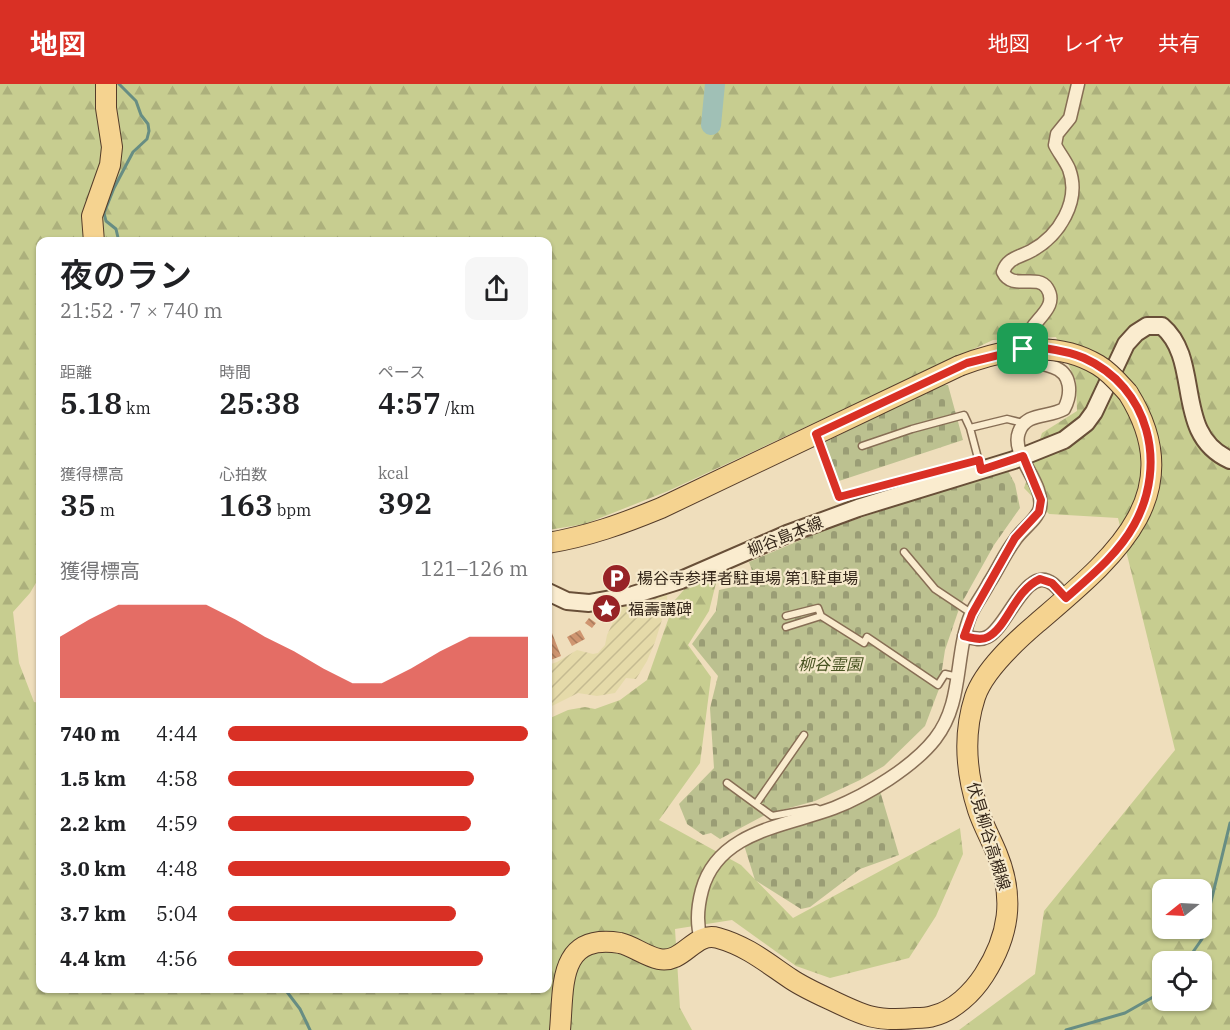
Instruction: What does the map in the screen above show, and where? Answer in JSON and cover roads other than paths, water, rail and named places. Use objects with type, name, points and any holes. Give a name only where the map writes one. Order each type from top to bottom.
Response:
[{"type":"main road","points":[[94,237],[92,216],[110,165],[112,147],[106,108],[106,84]]},
{"type":"main road","name":"柳谷島本線","points":[[552,594],[567,601],[589,603],[633,595],[681,580],[787,534],[848,511],[980,465],[1023,456],[1064,440],[1086,423],[1094,412],[1126,344],[1136,333],[1147,326],[1162,326],[1174,338],[1195,421],[1201,436],[1218,454],[1230,460]]},
{"type":"main road","name":"伏見柳谷高槻線","points":[[552,542],[585,536],[660,508],[959,366],[1023,349],[1044,348],[1065,351],[1099,366],[1128,393],[1145,425],[1152,462],[1144,505],[1134,525],[1116,551],[1017,640],[997,661],[976,694],[967,733],[969,771],[978,810],[999,857],[1006,884],[1008,907],[1005,932],[993,962],[979,983],[954,1007],[933,1017],[889,1021],[862,1015],[793,980],[746,947],[711,936],[701,939]]},
{"type":"main road","points":[[560,1030],[565,977],[573,953],[588,945],[621,944],[664,960],[683,953],[701,939]]},
{"type":"street","points":[[701,939],[698,930],[699,900],[704,882],[714,864],[727,849],[770,828],[823,811],[876,789],[934,741],[949,719],[959,678],[964,636],[972,614],[1015,538],[1039,512],[1041,500],[1017,444],[1018,433],[1023,423],[1030,417],[1055,414],[1064,409],[1070,391],[1069,382],[1063,374],[1054,367],[1041,365],[1034,360],[1027,344],[1028,335],[1050,301],[1045,285],[1011,281],[1003,272],[1010,260],[1045,242],[1063,221],[1072,181],[1068,168],[1055,145],[1057,134],[1070,118],[1078,84]]},
{"type":"street","points":[[964,636],[977,639],[988,637],[1030,584],[1040,579],[1052,583],[1066,598]]},
{"type":"lane","points":[[816,434],[839,497],[980,465],[964,415],[861,446]]},
{"type":"lane","points":[[970,428],[1007,419],[1023,423]]},
{"type":"lane","points":[[904,552],[935,589],[972,614]]},
{"type":"lane","points":[[786,616],[818,608],[821,616],[864,643],[867,637],[938,685],[945,674],[959,678]]},
{"type":"lane","points":[[786,627],[821,616]]},
{"type":"lane","points":[[756,804],[804,735]]},
{"type":"lane","points":[[727,783],[772,816],[816,808],[823,811]]},
{"type":"waterway","points":[[118,237],[116,229],[106,221],[104,213],[133,152],[147,139],[149,131],[148,124],[141,115],[136,101],[119,84]]},
{"type":"waterway","points":[[711,125],[715,84]]},
{"type":"waterway","points":[[1194,951],[1202,939],[1230,823]]},
{"type":"waterway","points":[[288,993],[300,1009],[310,1030]]},
{"type":"waterway","points":[[1066,1030],[1125,1013],[1152,998]]},
{"type":"place","name":"楊谷寺参拝者駐車場 第1駐車場","points":[[616,578]]},
{"type":"place","name":"福壽講碑","points":[[607,609]]},
{"type":"park label","name":"柳谷霊園","points":[[830,664]]}]
